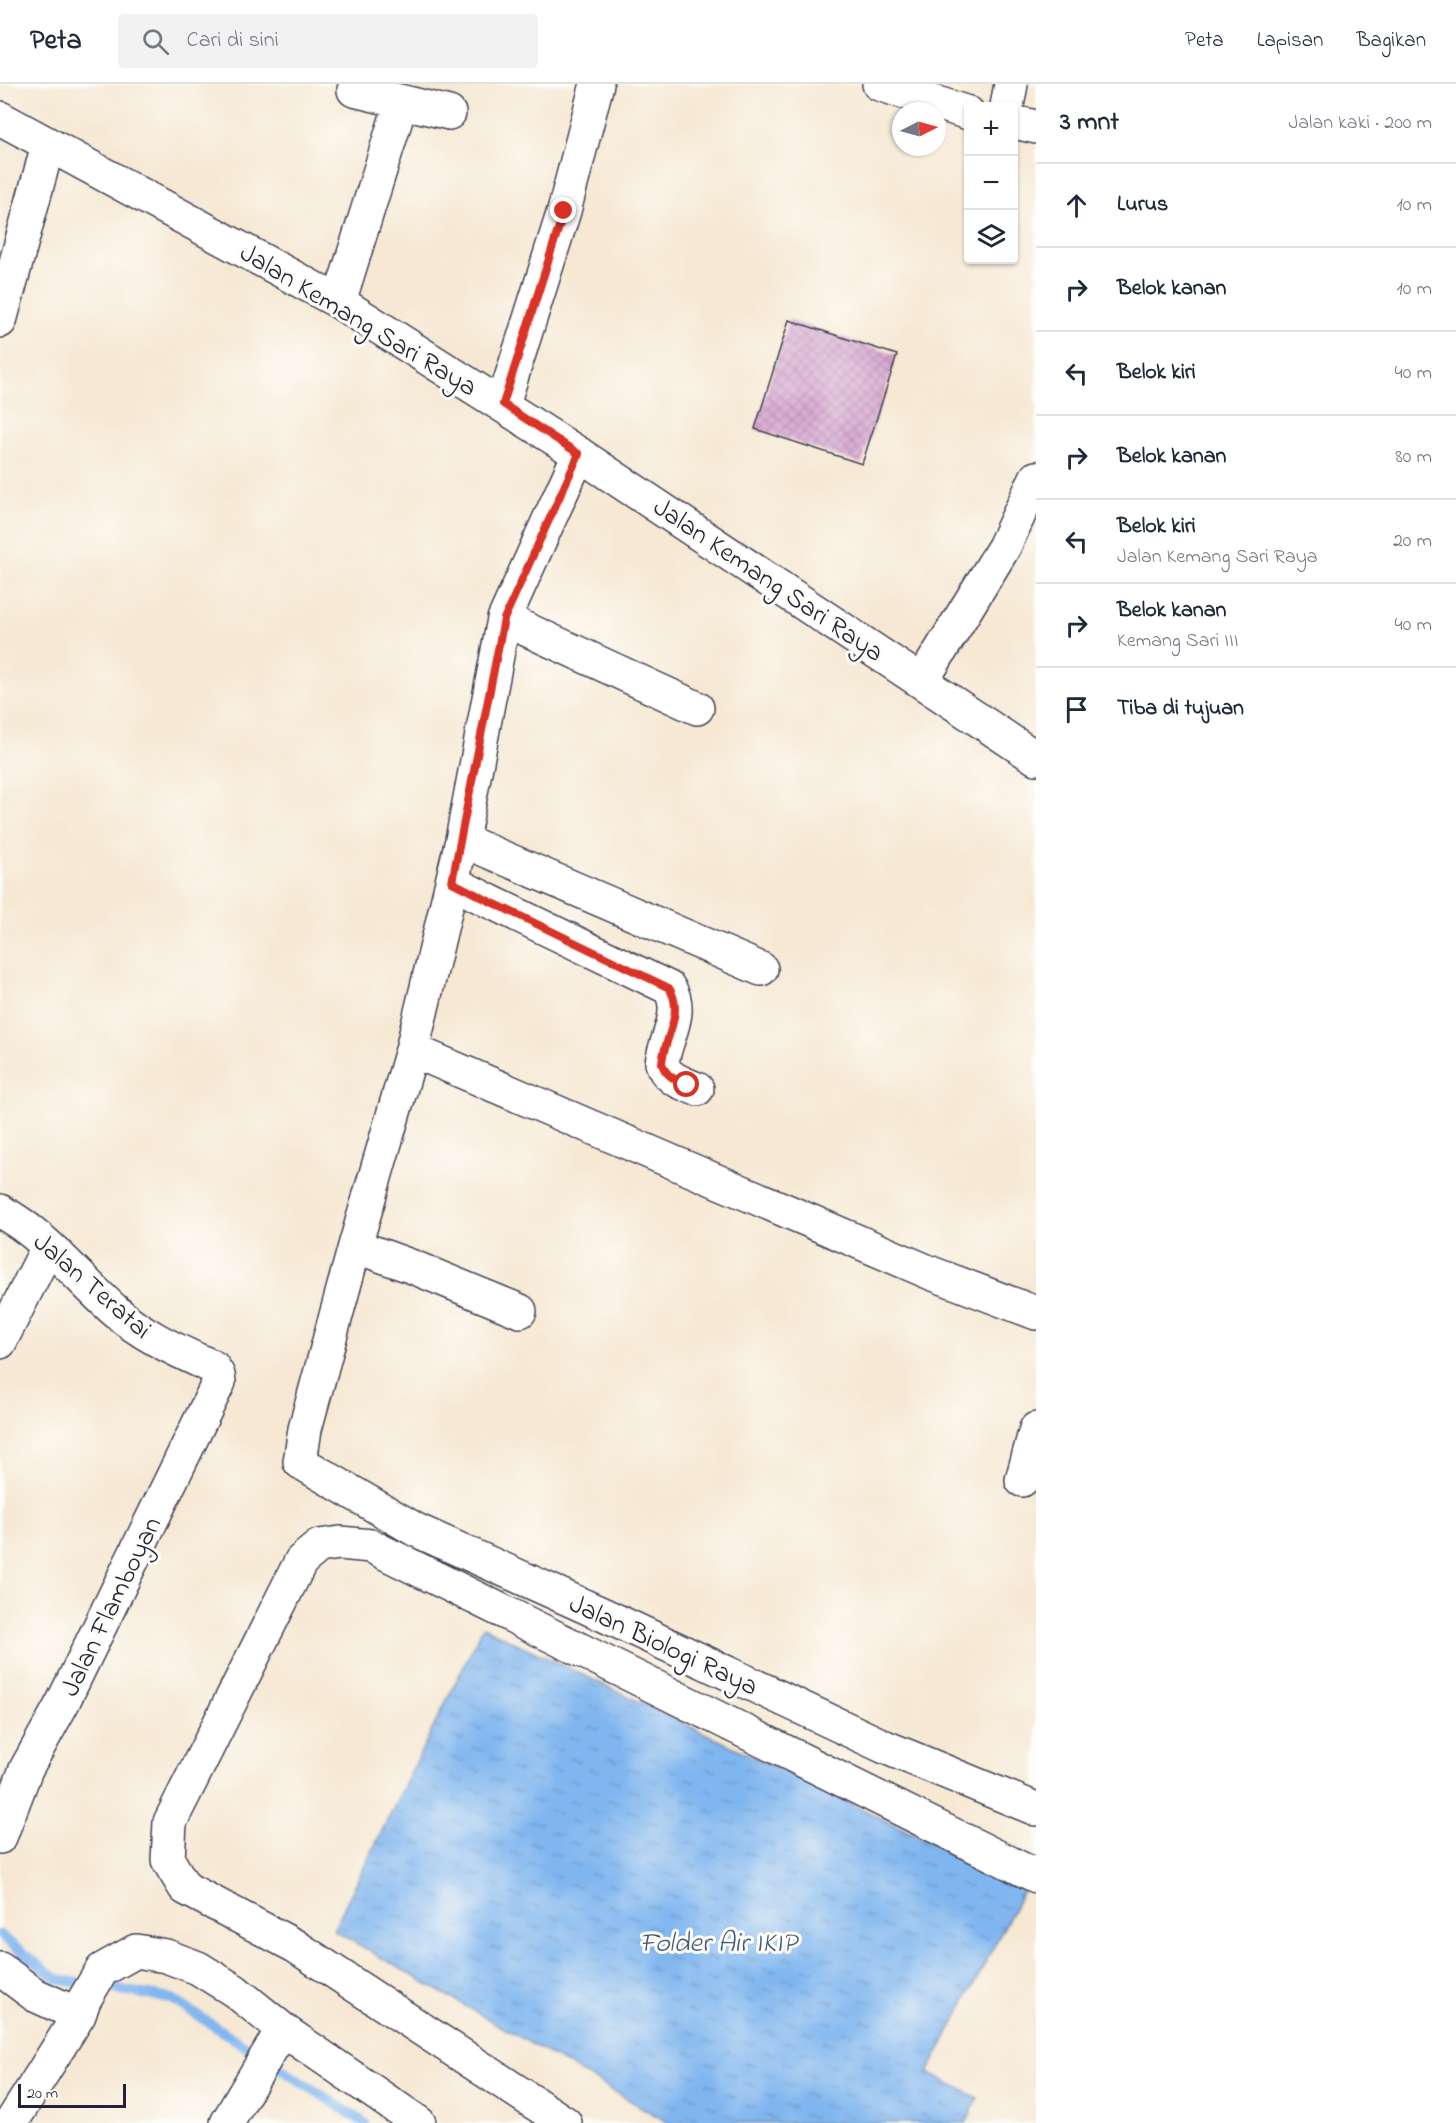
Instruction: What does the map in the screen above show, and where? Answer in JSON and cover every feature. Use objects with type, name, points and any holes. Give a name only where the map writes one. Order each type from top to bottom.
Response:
[{"type":"street","points":[[503,404],[564,211],[597,84]]},
{"type":"street","points":[[879,84],[964,111]]},
{"type":"street","points":[[1008,102],[1011,84]]},
{"type":"street","points":[[354,90],[449,113]]},
{"type":"street","points":[[339,302],[401,103]]},
{"type":"street","name":"Jalan Kemang Sari Raya","points":[[0,118],[339,302],[503,404],[1036,758]]},
{"type":"street","points":[[1018,123],[1036,127]]},
{"type":"street","points":[[0,321],[48,145]]},
{"type":"street","points":[[520,1311],[355,1246],[412,1050],[462,840],[504,619],[579,454]]},
{"type":"street","points":[[922,681],[1004,547],[1036,478]]},
{"type":"street","points":[[504,619],[697,708]]},
{"type":"street","points":[[462,840],[761,969]]},
{"type":"street","points":[[452,882],[669,988],[675,997],[676,1012],[662,1063],[670,1077],[697,1089]]},
{"type":"street","points":[[412,1050],[931,1273],[1036,1313]]},
{"type":"street","name":"Jalan Teratai","points":[[0,1211],[20,1222],[116,1311],[160,1343],[213,1367],[218,1375]]},
{"type":"street","name":"Jalan Biologi Raya","points":[[355,1246],[305,1429],[300,1462],[416,1530],[615,1620],[885,1747],[1036,1809]]},
{"type":"street","points":[[0,1342],[48,1247]]},
{"type":"street","name":"Jalan Flamboyan","points":[[0,1837],[26,1769],[62,1704],[201,1421],[219,1383],[218,1375]]},
{"type":"street","points":[[1022,1480],[1036,1429]]},
{"type":"street","points":[[565,2123],[295,1946],[185,1888],[168,1860],[170,1822],[301,1561],[319,1546],[340,1542],[371,1546],[1036,1876]]},
{"type":"street","points":[[11,2123],[82,2008],[102,1970],[136,1951],[166,1956],[198,1968],[234,1991],[280,2037],[419,2123]]},
{"type":"street","points":[[0,1969],[35,1995],[82,2008]]},
{"type":"street","points":[[227,2123],[280,2037]]},
{"type":"water","name":"Folder Air IKIP","points":[[483,1627],[1025,1887],[928,2072],[978,2098],[966,2123],[669,2123],[333,1930]]},
{"type":"building","points":[[789,320],[897,355],[862,464],[755,429]]},
{"type":"waterway","points":[[0,1935],[57,1979],[172,1999],[365,2123]]},
{"type":"route","points":[[564,211],[503,404],[579,454],[504,619],[452,882],[669,988],[675,997],[676,1012],[662,1063],[670,1077],[687,1085]]}]
